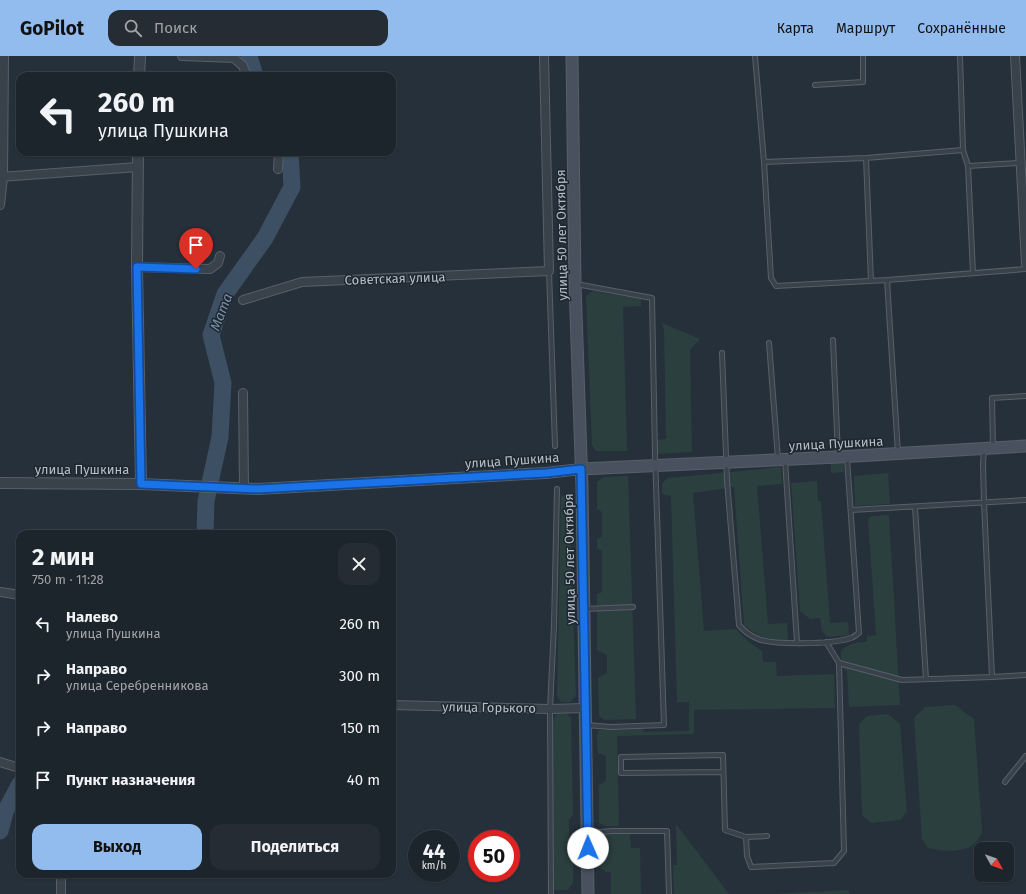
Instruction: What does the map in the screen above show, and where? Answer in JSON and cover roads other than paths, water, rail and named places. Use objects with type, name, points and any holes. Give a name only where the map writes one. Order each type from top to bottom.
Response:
[{"type":"main road","name":"улица 50 лет Октября","points":[[572,56],[575,284],[584,609],[588,894]]},
{"type":"main road","name":"улица Пушкина","points":[[581,469],[782,460],[1026,446]]},
{"type":"street","points":[[0,206],[2,177],[4,56]]},
{"type":"street","points":[[139,72],[140,56]]},
{"type":"street","points":[[182,56],[234,58],[243,66],[245,72]]},
{"type":"street","points":[[544,56],[549,271]]},
{"type":"street","points":[[1014,56],[1020,163],[1024,195],[1026,264]]},
{"type":"street","points":[[138,156],[137,267],[141,484]]},
{"type":"street","points":[[278,169],[279,156]]},
{"type":"street","points":[[2,177],[138,167]]},
{"type":"street","points":[[137,267],[210,269],[218,263],[220,256]]},
{"type":"street","name":"Советская улица","points":[[243,300],[302,282],[549,271]]},
{"type":"street","points":[[243,393],[244,489]]},
{"type":"street","name":"улица Пушкина","points":[[0,483],[141,484],[266,489],[538,473],[581,469]]},
{"type":"street","points":[[0,592],[16,594]]},
{"type":"street","name":"улица Горького","points":[[396,705],[550,709],[585,708]]},
{"type":"street","points":[[0,762],[16,767]]},
{"type":"street","points":[[61,878],[61,894]]},
{"type":"lane","points":[[755,56],[757,64],[771,278],[776,286],[887,280],[1026,269]]},
{"type":"lane","points":[[815,85],[863,82],[863,56]]},
{"type":"lane","points":[[960,56],[963,150],[968,166],[973,273]]},
{"type":"lane","points":[[764,162],[866,158],[963,150]]},
{"type":"lane","points":[[866,158],[871,281]]},
{"type":"lane","points":[[968,166],[1020,163]]},
{"type":"lane","points":[[549,271],[555,446]]},
{"type":"lane","points":[[887,280],[898,453]]},
{"type":"lane","points":[[575,284],[652,298],[664,725],[586,725]]},
{"type":"lane","points":[[722,353],[726,462],[739,625],[746,633],[756,639],[771,642],[826,642],[853,638],[858,633],[850,510],[842,456],[833,340]]},
{"type":"lane","points":[[769,343],[782,460],[797,642]]},
{"type":"lane","points":[[992,677],[983,464],[988,448],[992,398],[1026,396]]},
{"type":"lane","points":[[551,894],[550,709],[554,610],[556,489]]},
{"type":"lane","points":[[850,510],[1026,500]]},
{"type":"lane","points":[[915,507],[926,679]]},
{"type":"lane","points":[[584,609],[633,607]]},
{"type":"lane","points":[[746,836],[746,856],[751,867],[834,863],[844,851],[839,663],[826,642]]},
{"type":"lane","points":[[839,663],[902,680],[1026,675]]},
{"type":"lane","points":[[723,772],[621,773],[621,757],[722,755],[723,772],[725,830],[746,836],[767,836]]},
{"type":"lane","points":[[1005,782],[1026,756]]},
{"type":"lane","points":[[588,833],[614,831],[667,831],[669,894]]},
{"type":"waterway","name":"Мата","points":[[249,56],[254,72]]},
{"type":"waterway","name":"Мата","points":[[205,530],[206,501],[220,437],[223,383],[211,335],[225,294],[265,238],[292,187],[290,156]]},
{"type":"waterway","name":"Мата","points":[[0,831],[5,812],[16,791]]}]
